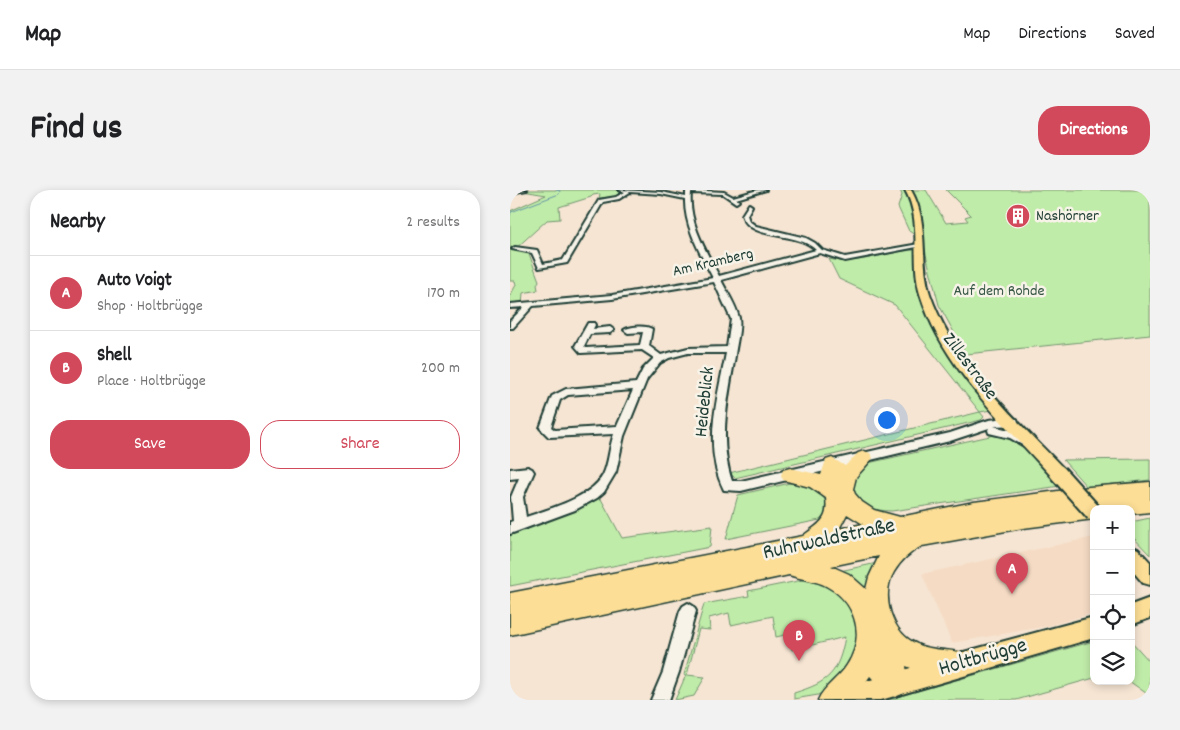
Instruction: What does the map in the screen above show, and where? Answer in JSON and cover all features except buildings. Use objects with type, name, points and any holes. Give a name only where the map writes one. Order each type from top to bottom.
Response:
[{"type":"highway","points":[[837,488],[864,458]]},
{"type":"highway","points":[[805,545],[823,534],[836,518],[838,505],[837,488],[832,465]]},
{"type":"highway","points":[[790,475],[808,478],[837,488],[857,510],[878,521],[913,531],[879,577],[876,593],[883,674],[895,684]]},
{"type":"highway","name":"Ruhrwaldstraße","points":[[510,623],[786,565],[1019,504],[1150,490]]},
{"type":"highway","points":[[1135,506],[1150,504]]},
{"type":"highway","name":"Ruhrwaldstraße","points":[[510,605],[805,545],[913,531],[1090,512]]},
{"type":"highway","points":[[786,565],[832,576],[852,590],[865,610],[868,622],[880,642],[925,660],[960,664]]},
{"type":"highway","points":[[832,700],[846,689],[880,642]]},
{"type":"main road","name":"Zillestraße","points":[[908,190],[914,199],[918,214],[922,282],[935,320],[958,356],[986,392],[1090,508]]},
{"type":"main road","points":[[1135,559],[1150,576]]},
{"type":"main road","name":"Holtbrügge","points":[[844,700],[960,664],[1090,628]]},
{"type":"street","points":[[510,192],[525,190]]},
{"type":"street","points":[[619,190],[661,193],[713,190],[724,192],[736,202],[752,207],[746,213],[746,218],[758,229],[804,238],[820,251],[844,259],[919,246]]},
{"type":"street","points":[[736,202],[764,190]]},
{"type":"street","points":[[514,248],[535,251],[541,267],[565,262],[601,201],[617,198],[628,192]]},
{"type":"street","name":"Heideblick","points":[[687,193],[690,223],[718,278],[735,319],[732,350],[719,427],[721,471],[728,486],[741,486],[989,428],[1006,428],[1013,422]]},
{"type":"street","name":"Am Kramberg","points":[[510,306],[612,297],[718,278],[820,251]]},
{"type":"street","points":[[510,326],[530,304]]},
{"type":"street","points":[[610,330],[589,328],[579,346],[584,351],[644,347],[660,358]]},
{"type":"street","points":[[628,330],[648,329],[644,347]]},
{"type":"street","points":[[510,474],[528,472],[518,497],[515,526],[584,499],[599,489],[611,472],[622,430],[639,386],[648,369],[660,358],[680,352],[732,350]]},
{"type":"street","points":[[622,430],[553,434],[545,428],[556,398],[566,392],[639,386]]},
{"type":"street","points":[[986,392],[992,414],[989,428]]},
{"type":"street","name":"Heideblick","points":[[989,428],[1013,435],[1034,446]]},
{"type":"street","points":[[660,700],[672,672],[688,611]]},
{"type":"shaded area","points":[[1090,538],[1090,614],[1048,626],[952,643],[922,574]]},
{"type":"green space","points":[[633,190],[621,196],[599,198],[600,194],[593,195],[559,207],[560,219],[547,220],[514,250],[528,251],[539,281],[537,284],[538,290],[523,293],[522,304],[510,305],[510,296],[516,285],[515,281],[510,281],[510,211],[546,195],[523,191]]},
{"type":"green space","points":[[900,190],[904,190],[912,206],[915,235],[909,231],[898,207],[902,195]]},
{"type":"green space","name":"Auf dem Rohde","points":[[909,190],[926,190],[946,223],[968,221],[965,217],[971,215],[946,190],[1150,190],[1150,335],[966,354],[939,305],[923,243],[919,205]]},
{"type":"green space","points":[[915,250],[918,289],[929,321],[958,368],[991,410],[980,412],[895,305],[839,279],[829,259],[851,261]]},
{"type":"green space","points":[[980,412],[984,417],[981,420],[735,478],[729,473]]},
{"type":"green space","points":[[999,434],[1026,449],[1040,462],[1060,486],[892,511],[862,505],[854,494],[853,486],[859,465]]},
{"type":"green space","points":[[1150,459],[1150,480],[1087,487],[1063,460]]},
{"type":"green space","points":[[790,483],[812,488],[820,493],[827,503],[825,514],[820,520],[726,539],[738,495]]},
{"type":"green space","points":[[596,498],[601,499],[622,538],[712,526],[710,547],[510,586],[510,535],[575,510]]},
{"type":"green space","points":[[1150,518],[1150,555],[1135,539],[1135,521]]},
{"type":"green space","points":[[882,562],[872,609],[835,572]]},
{"type":"green space","points":[[813,578],[835,585],[854,606],[862,632],[856,658],[833,685],[818,695],[794,699],[794,693],[816,685],[830,675],[839,660],[845,637],[792,650],[789,634],[776,637],[773,616],[731,625],[729,613],[709,618],[710,630],[699,629],[687,675],[705,677],[694,696],[675,700],[686,675],[684,675],[704,604],[749,596],[748,591]]},
{"type":"green space","points":[[1090,642],[1090,679],[1016,700],[886,700]]},
{"type":"green space","points":[[1135,645],[1150,662],[1150,696],[1135,685]]},
{"type":"waterway","points":[[510,216],[511,212],[559,194],[560,191],[556,190]]},
{"type":"place","name":"Nashörner","points":[[1018,216]]},
{"type":"place","name":"Auto Voigt","points":[[1012,594]]},
{"type":"place","name":"Shell","points":[[799,661]]}]
